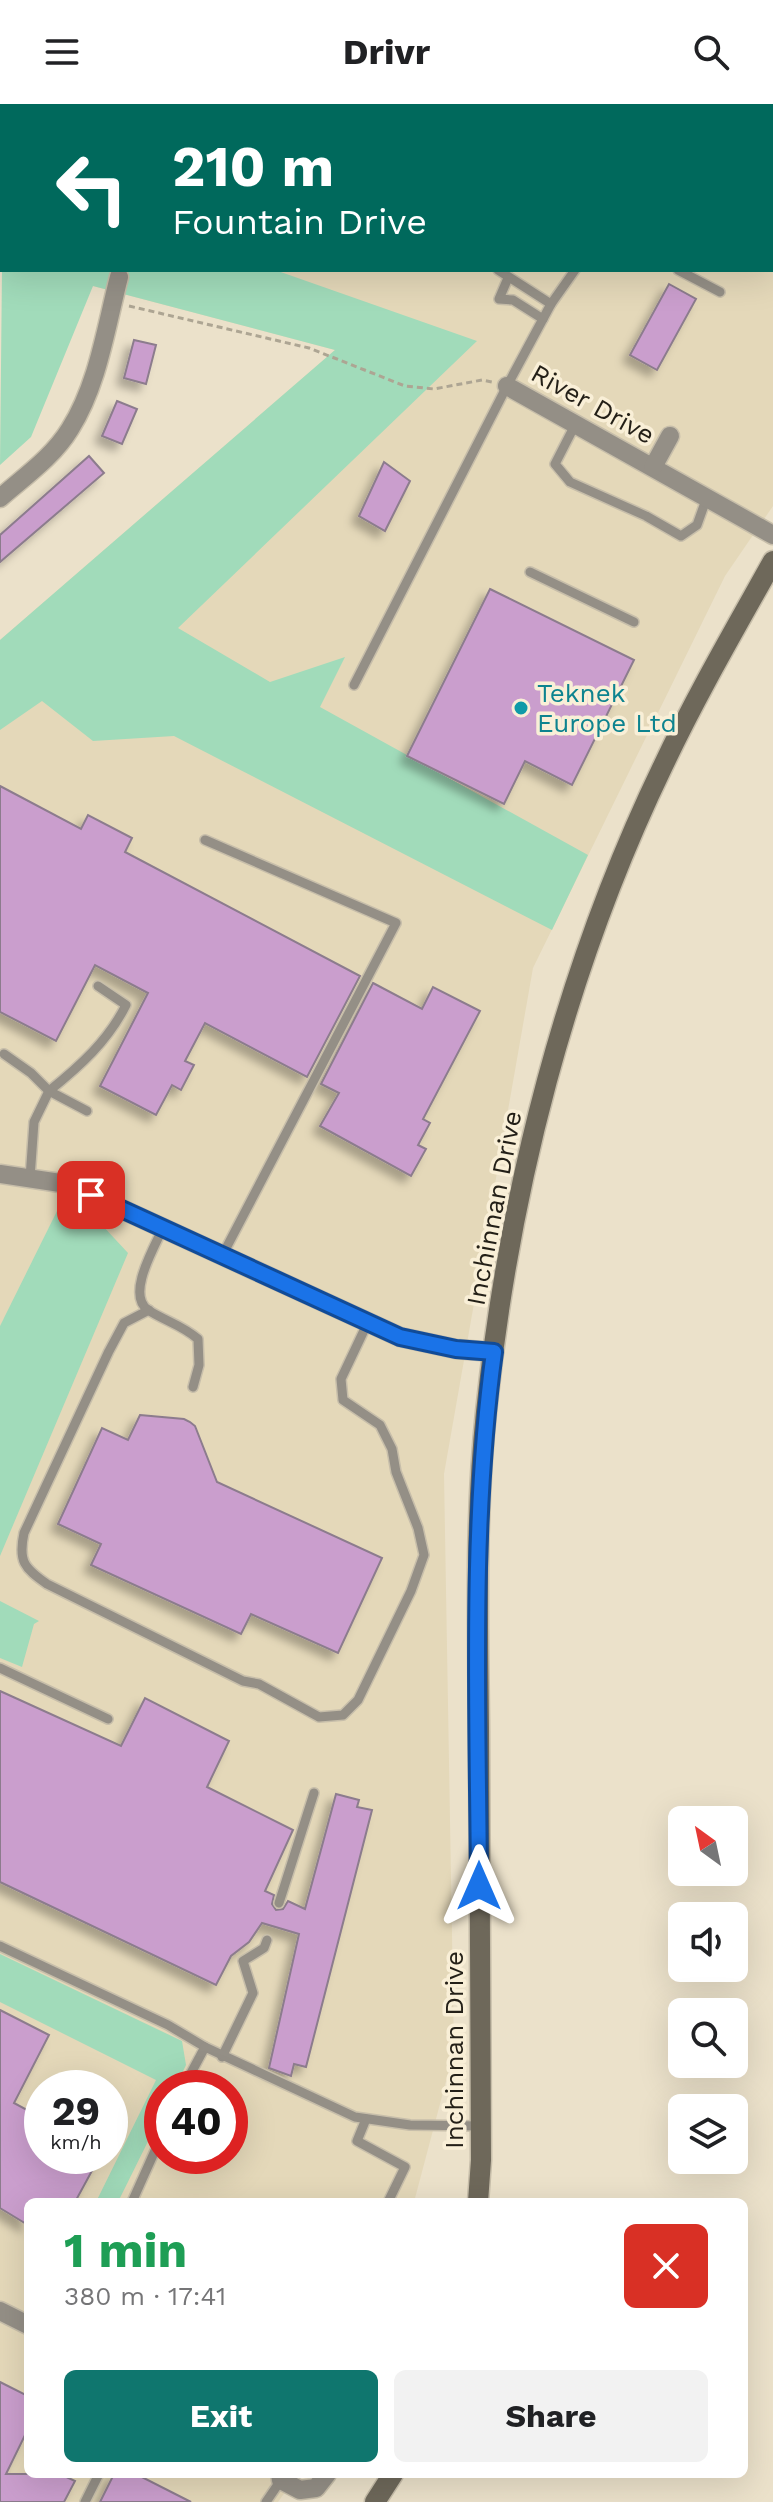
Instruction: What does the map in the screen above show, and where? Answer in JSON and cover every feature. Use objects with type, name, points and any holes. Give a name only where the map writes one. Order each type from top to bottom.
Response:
[{"type":"street","points":[[0,498],[42,463],[70,430],[90,388],[119,277]]},
{"type":"street","name":"River Drive","points":[[507,386],[773,535]]},
{"type":"street","name":"River Drive","points":[[653,467],[670,436]]},
{"type":"street","name":"Inchinnan Drive","points":[[478,2198],[481,2126],[480,1504],[486,1412],[503,1281],[534,1133],[584,960],[662,767],[773,561]]},
{"type":"street","points":[[0,1174],[67,1184],[400,1337],[456,1349],[494,1352]]},
{"type":"street","points":[[0,2311],[24,2323]]},
{"type":"street","points":[[282,2478],[292,2488],[308,2490],[316,2488],[324,2478]]},
{"type":"street","points":[[375,2502],[390,2478]]},
{"type":"lane","points":[[500,272],[551,304]]},
{"type":"lane","points":[[354,685],[507,386],[551,304],[574,272]]},
{"type":"lane","points":[[682,272],[720,292]]},
{"type":"lane","points":[[508,278],[499,299],[513,300],[543,319]]},
{"type":"lane","points":[[575,425],[555,464],[570,482],[646,516],[681,536],[697,525],[707,497]]},
{"type":"lane","points":[[530,572],[634,622]]},
{"type":"lane","points":[[205,840],[396,923],[222,1256]]},
{"type":"lane","points":[[30,1178],[34,1122],[49,1091],[113,1031],[126,1005],[98,986]]},
{"type":"lane","points":[[4,1054],[31,1073],[49,1091],[87,1111]]},
{"type":"lane","points":[[163,1228],[137,1290],[141,1304],[185,1327],[198,1339],[199,1365],[193,1387]]},
{"type":"lane","points":[[149,1310],[124,1323],[109,1351],[24,1533],[21,1550],[27,1570],[61,1591],[243,1681],[259,1684],[319,1717],[343,1715],[358,1700],[411,1591],[424,1555],[418,1528],[396,1472],[392,1449],[380,1425],[343,1400],[341,1379],[368,1322]]},
{"type":"lane","points":[[0,1668],[108,1719]]},
{"type":"lane","points":[[279,1903],[314,1793]]},
{"type":"lane","points":[[222,2057],[253,1993],[243,1961],[264,1948],[267,1940]]},
{"type":"lane","points":[[0,1946],[168,2025],[222,2057],[355,2117],[410,2125],[481,2126]]},
{"type":"lane","points":[[193,2070],[205,2047]]},
{"type":"lane","points":[[366,2119],[357,2141],[405,2167],[390,2198]]},
{"type":"lane","points":[[134,2198],[145,2174]]},
{"type":"lane","points":[[85,2502],[97,2478]]},
{"type":"lane","points":[[266,2502],[280,2478]]},
{"type":"path","points":[[112,302],[309,348],[405,386],[434,389],[482,380],[507,386]]},
{"type":"shaded area","points":[[17,272],[773,272],[773,506],[725,576],[533,968],[444,1474],[454,2051],[415,2198],[24,2198],[24,2478],[295,2478],[278,2502],[0,2502],[0,640],[335,350],[93,286]]},
{"type":"green space","points":[[2,272],[281,272],[477,341],[178,628],[270,682],[345,657],[320,707],[588,855],[552,930],[174,736],[93,741],[42,701],[0,730],[0,640],[335,350],[93,286],[31,437],[0,465]]},
{"type":"green space","points":[[60,1205],[88,1210],[128,1253],[0,1556],[0,1326]]},
{"type":"green space","points":[[0,1601],[39,1621],[34,1624],[22,1667],[0,1658]]},
{"type":"green space","points":[[0,1954],[182,2041],[186,2065],[184,2070],[144,2070],[144,2074],[0,2002]]},
{"type":"green space","points":[[144,2104],[144,2149],[120,2198],[98,2198],[110,2174],[128,2174],[128,2137]]},
{"type":"building","points":[[669,284],[696,299],[657,370],[630,355]]},
{"type":"building","points":[[134,340],[156,345],[146,384],[124,378]]},
{"type":"building","points":[[117,401],[137,409],[122,444],[102,436]]},
{"type":"building","points":[[89,456],[104,473],[0,562],[0,535]]},
{"type":"building","points":[[384,462],[410,481],[385,531],[359,516]]},
{"type":"building","name":"Teknek Europe Ltd","points":[[490,589],[634,660],[572,785],[525,761],[504,804],[407,756]]},
{"type":"building","points":[[0,786],[81,829],[88,815],[132,838],[125,852],[360,976],[307,1077],[205,1023],[185,1061],[194,1065],[181,1090],[172,1085],[156,1115],[100,1086],[148,993],[95,965],[56,1041],[0,1012]]},
{"type":"building","points":[[373,983],[422,1009],[433,987],[480,1011],[423,1119],[430,1123],[418,1145],[426,1149],[411,1176],[320,1126],[339,1093],[321,1084]]},
{"type":"building","points":[[140,1415],[190,1422],[195,1426],[217,1482],[382,1558],[338,1653],[251,1614],[241,1634],[91,1565],[101,1544],[58,1524],[102,1428],[128,1440]]},
{"type":"building","points":[[0,1691],[121,1746],[145,1698],[229,1741],[207,1787],[293,1830],[265,1891],[274,1895],[272,1904],[276,1910],[283,1909],[288,1901],[305,1909],[336,1794],[359,1800],[357,1807],[372,1810],[306,2067],[294,2064],[291,2076],[269,2068],[299,1934],[262,1923],[249,1942],[231,1956],[216,1985],[0,1882]]},
{"type":"building","points":[[0,2010],[49,2035],[31,2070],[24,2070],[24,2084],[14,2103],[24,2108],[24,2174],[90,2174],[77,2198],[24,2198],[24,2223],[0,2208]]},
{"type":"building","points":[[0,2382],[24,2394],[24,2437],[6,2474],[75,2481],[64,2502],[0,2502]]},
{"type":"building","points":[[112,2478],[144,2478],[191,2502],[100,2502]]},
{"type":"place","name":"Teknek Europe Ltd","points":[[521,708]]},
{"type":"route","points":[[91,1195],[400,1337],[456,1349],[494,1352],[486,1412],[480,1504],[479,1886]]}]
